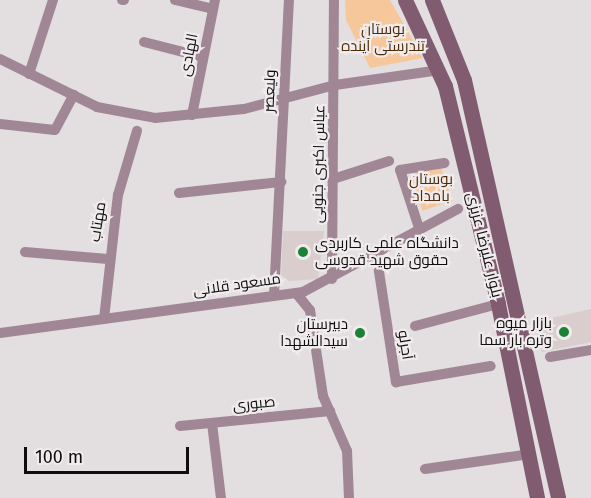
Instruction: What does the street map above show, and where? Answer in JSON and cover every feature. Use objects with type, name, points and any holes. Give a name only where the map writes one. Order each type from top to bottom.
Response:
[{"type":"main road","name":"بلوار علیرضا عزیزی","points":[[405,0],[440,70],[498,304],[530,454],[537,498]]},
{"type":"main road","name":"بلوار علیرضا عزیزی","points":[[432,0],[460,65],[558,498]]},
{"type":"main road","points":[[440,70],[460,65]]},
{"type":"street","points":[[29,74],[53,0]]},
{"type":"street","points":[[175,0],[214,5]]},
{"type":"street","name":"ولیعصر","points":[[274,295],[282,182],[289,0]]},
{"type":"street","name":"عباس اکبری جنوبی","points":[[332,279],[334,0]]},
{"type":"street","name":"الهادی","points":[[192,115],[214,5]]},
{"type":"street","points":[[144,42],[203,57]]},
{"type":"street","points":[[0,59],[74,95],[137,117],[192,115],[284,99],[335,85],[440,70]]},
{"type":"street","points":[[0,124],[55,130],[74,95]]},
{"type":"street","name":"مهتاب","points":[[104,319],[108,259],[118,195],[137,132]]},
{"type":"street","points":[[333,179],[389,161]]},
{"type":"street","points":[[419,228],[400,170],[444,163]]},
{"type":"street","points":[[179,194],[282,182]]},
{"type":"street","name":"مسعود قلانی","points":[[0,333],[296,293],[332,279],[419,228],[458,209]]},
{"type":"street","points":[[25,252],[108,259]]},
{"type":"street","name":"آجرلو","points":[[376,252],[396,382],[491,366]]},
{"type":"street","points":[[296,293],[310,310],[319,382],[350,467],[349,498]]},
{"type":"street","points":[[415,326],[498,304]]},
{"type":"street","points":[[550,357],[591,350]]},
{"type":"street","name":"صبوری","points":[[180,426],[330,411]]},
{"type":"street","points":[[212,423],[220,498]]},
{"type":"street","points":[[425,469],[530,454]]},
{"type":"shaded area","name":"دانشگاه علمی کاربردی حقوق شهید قدوسی","points":[[283,231],[324,231],[318,279],[289,281],[281,275]]},
{"type":"shaded area","name":"بازار میوه وتره بار سما","points":[[591,309],[591,342],[542,352],[534,322]]},
{"type":"green space","name":"بوستان تندرستی آینده","points":[[345,0],[390,0],[423,58],[370,68],[346,20]]},
{"type":"green space","name":"بوستان بامداد","points":[[440,164],[452,201],[423,211],[411,174]]},
{"type":"place","name":"دانشگاه علمی کاربردی حقوق شهید قدوسی","points":[[303,252]]},
{"type":"place","name":"بازار میوه وتره بار سما","points":[[564,332]]},
{"type":"place","name":"دبيرستان سیدالشهدا","points":[[360,333]]}]
